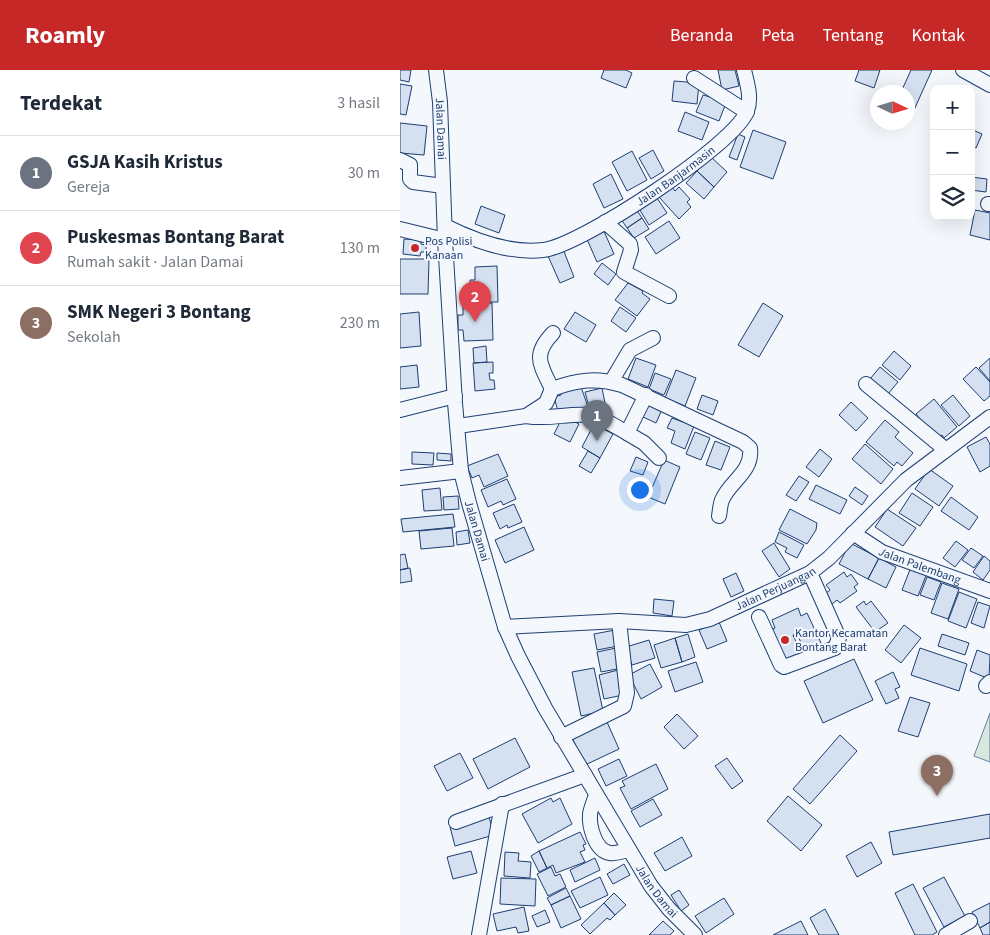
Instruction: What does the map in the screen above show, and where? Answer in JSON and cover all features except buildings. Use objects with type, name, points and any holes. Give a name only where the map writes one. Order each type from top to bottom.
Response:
[{"type":"street","name":"Jalan Damai","points":[[436,70],[440,102],[445,233],[461,471],[505,627],[529,678],[561,737],[629,850],[655,892],[695,935]]},
{"type":"street","points":[[694,78],[747,112],[749,95],[744,70]]},
{"type":"street","points":[[963,70],[985,82]]},
{"type":"street","name":"Jalan Banjarmasin","points":[[445,233],[471,237],[517,250],[550,248],[605,222],[662,188],[734,128],[747,112]]},
{"type":"street","points":[[400,160],[410,165],[410,179],[413,182],[443,186]]},
{"type":"street","points":[[605,222],[630,244],[631,250],[624,272],[669,296]]},
{"type":"street","points":[[400,230],[445,233]]},
{"type":"street","points":[[552,389],[539,362],[540,352],[553,333]]},
{"type":"street","points":[[611,382],[630,350],[653,338]]},
{"type":"street","points":[[526,416],[546,403],[552,389],[581,379],[611,382],[646,395],[743,442],[750,448],[751,456],[748,466],[722,499],[719,516]]},
{"type":"street","points":[[866,384],[946,450]]},
{"type":"street","points":[[627,433],[646,395]]},
{"type":"street","points":[[400,410],[456,410],[542,418],[590,415],[609,422],[644,443],[659,458]]},
{"type":"street","name":"Jalan Perjuangan","points":[[505,627],[619,621],[686,625],[710,619],[810,573],[829,558],[906,480],[946,450],[986,424]]},
{"type":"street","points":[[400,478],[461,471]]},
{"type":"street","name":"Jalan Palembang","points":[[852,533],[882,552],[990,591]]},
{"type":"street","points":[[759,617],[781,665],[784,667],[837,646],[839,638],[810,573]]},
{"type":"street","points":[[561,737],[624,706],[627,693],[619,621]]},
{"type":"street","points":[[456,822],[585,775]]},
{"type":"street","points":[[596,795],[590,813],[592,833],[597,842],[609,854],[629,850]]},
{"type":"street","points":[[479,935],[502,804]]},
{"type":"street","points":[[946,935],[970,921]]},
{"type":"shaded area","points":[[990,713],[990,762],[974,756]]},
{"type":"place","name":"Pos Polisi Kanaan","points":[[415,248]]},
{"type":"place","name":"Puskesmas Bontang Barat","points":[[475,322]]},
{"type":"place","name":"GSJA Kasih Kristus","points":[[597,441]]},
{"type":"place","name":"Kantor Kecamatan Bontang Barat","points":[[785,640]]},
{"type":"place","name":"SMK Negeri 3 Bontang","points":[[937,796]]}]
